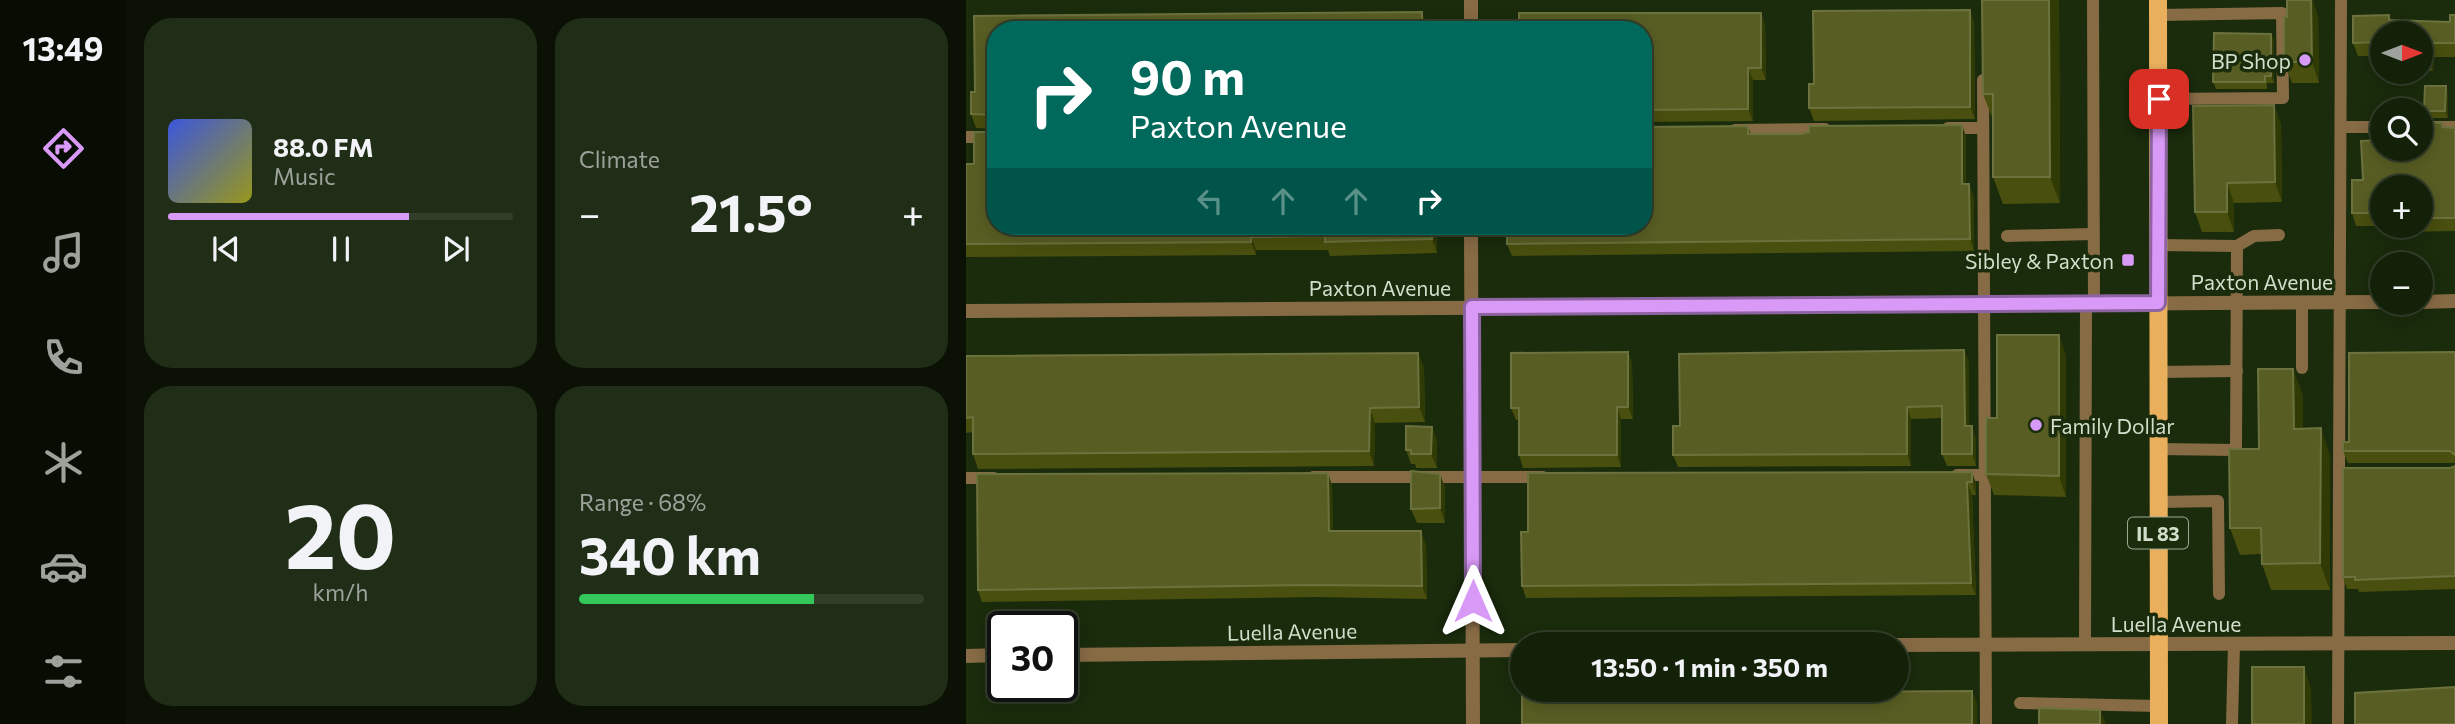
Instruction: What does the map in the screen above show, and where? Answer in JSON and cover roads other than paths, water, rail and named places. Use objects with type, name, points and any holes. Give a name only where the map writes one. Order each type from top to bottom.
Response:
[{"type":"main road","name":"IL 83","points":[[2158,7],[2159,715]]},
{"type":"street","points":[[1471,0],[1471,21]]},
{"type":"street","points":[[1471,235],[1473,724]]},
{"type":"street","points":[[2433,302],[2455,301]]},
{"type":"street","name":"Paxton Avenue","points":[[966,311],[2370,302]]},
{"type":"street","name":"Luella Avenue","points":[[1909,645],[2455,643]]},
{"type":"street","name":"Luella Avenue","points":[[1078,655],[1510,650]]},
{"type":"street","points":[[966,656],[987,655]]},
{"type":"lane","points":[[2085,645],[2093,234],[2093,0]]},
{"type":"lane","points":[[2338,724],[2338,643],[2346,472],[2341,302],[2341,0]]},
{"type":"lane","points":[[2158,7],[2287,11],[2283,98],[2159,99]]},
{"type":"lane","points":[[1983,64],[1986,724]]},
{"type":"lane","points":[[2341,127],[2370,127]]},
{"type":"lane","points":[[2433,127],[2455,127]]},
{"type":"lane","points":[[1929,128],[1983,128]]},
{"type":"lane","points":[[1725,130],[1834,129]]},
{"type":"lane","points":[[966,137],[987,137]]},
{"type":"lane","points":[[2007,236],[2093,234]]},
{"type":"lane","points":[[2158,245],[2237,246],[2254,236],[2279,235]]},
{"type":"lane","points":[[2158,449],[2236,450],[2237,246]]},
{"type":"lane","points":[[2302,302],[2302,368]]},
{"type":"lane","points":[[2158,372],[2237,371]]},
{"type":"lane","points":[[1943,475],[1985,475]]},
{"type":"lane","points":[[1294,477],[1555,477]]},
{"type":"lane","points":[[966,478],[1007,478]]},
{"type":"lane","points":[[2158,502],[2218,501],[2219,594]]},
{"type":"lane","points":[[2232,724],[2234,644]]},
{"type":"lane","points":[[2020,703],[2159,715]]},
{"type":"place","name":"BP Shop","points":[[2305,60]]},
{"type":"place","name":"Sibley & Paxton","points":[[2128,260]]},
{"type":"place","name":"Family Dollar","points":[[2036,425]]}]
